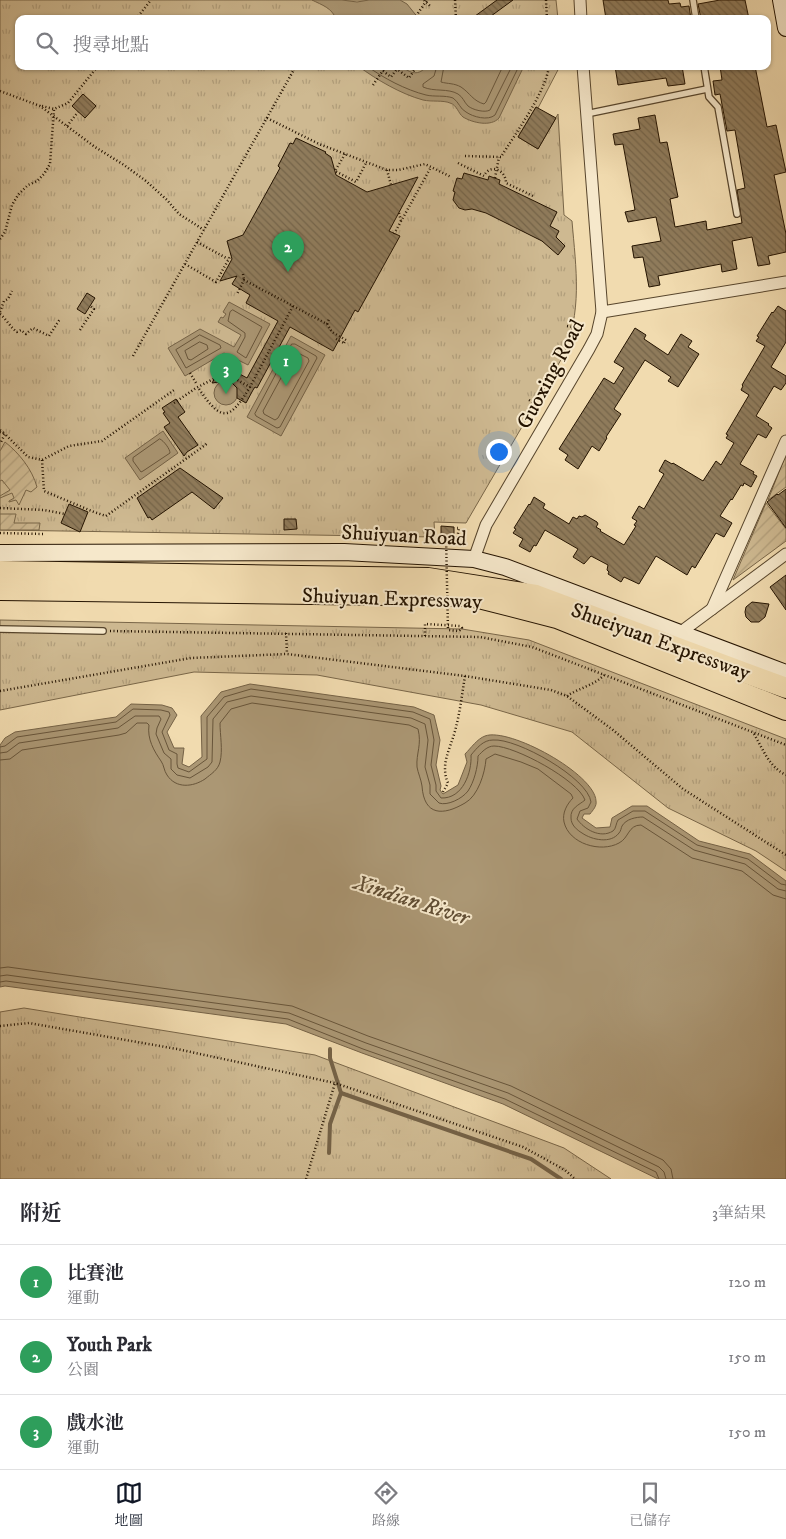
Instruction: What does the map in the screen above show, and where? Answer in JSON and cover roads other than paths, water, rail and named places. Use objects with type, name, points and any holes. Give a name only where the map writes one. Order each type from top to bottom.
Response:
[{"type":"highway","name":"Shuiyuan Expressway","points":[[0,571],[428,578],[536,595],[786,688]]},
{"type":"highway","name":"Shuiyuan Expressway","points":[[0,590],[471,596],[558,618],[766,702],[786,708]]},
{"type":"street","points":[[580,0],[581,15]]},
{"type":"street","points":[[781,0],[786,26]]},
{"type":"street","name":"Guoxing Road","points":[[474,559],[486,525],[597,334],[602,312],[583,70]]},
{"type":"street","name":"Guoxing Road","points":[[602,312],[786,282]]},
{"type":"street","points":[[712,609],[786,441]]},
{"type":"street","name":"Shuiyuan Road","points":[[0,553],[344,552],[474,559],[505,567],[786,673]]},
{"type":"street","points":[[681,632],[786,554]]},
{"type":"lane","points":[[693,0],[695,15]]},
{"type":"lane","points":[[705,70],[709,97],[718,107],[737,214]]},
{"type":"lane","points":[[586,114],[707,89]]},
{"type":"lane","points":[[0,629],[103,631]]},
{"type":"water","points":[[312,0],[357,2],[400,0],[407,4],[416,15],[334,15],[323,5]]},
{"type":"water","points":[[364,70],[407,70],[418,73],[422,70],[522,70],[499,118],[496,121],[487,123],[472,121],[463,117],[454,105],[450,103],[423,100],[406,94]]},
{"type":"water","points":[[229,302],[270,324],[248,365],[224,353],[185,376],[168,348],[200,329],[234,347],[241,335],[218,322],[226,314],[223,312]]},
{"type":"water","points":[[291,336],[325,355],[281,436],[247,417]]},
{"type":"water","points":[[226,381],[231,382],[237,388],[237,398],[231,404],[226,405],[221,404],[215,398],[214,393],[215,388],[221,382]]},
{"type":"water","points":[[163,431],[178,453],[140,480],[125,458]]},
{"type":"water","name":"Xindian River","points":[[250,684],[414,707],[434,715],[440,740],[436,765],[441,786],[440,790],[443,794],[458,785],[467,762],[465,754],[479,739],[485,736],[497,735],[530,745],[567,766],[582,778],[592,790],[596,803],[590,814],[584,814],[582,818],[596,828],[610,827],[612,818],[632,806],[647,806],[699,841],[750,854],[786,881],[786,1179],[658,1179],[503,1104],[286,1024],[5,986],[0,987],[0,745],[5,738],[15,732],[116,717],[131,704],[162,705],[172,708],[177,715],[167,732],[174,748],[184,748],[182,764],[189,767],[202,757],[201,716],[221,692]]},
{"type":"waterway","points":[[329,1153],[330,1124],[341,1093],[330,1058],[330,1049]]},
{"type":"waterway","points":[[341,1093],[531,1159],[561,1179]]},
{"type":"place","name":"Youth Park","points":[[288,272]]},
{"type":"place","name":"比賽池","points":[[286,386]]},
{"type":"place","name":"戲水池","points":[[226,394]]}]
